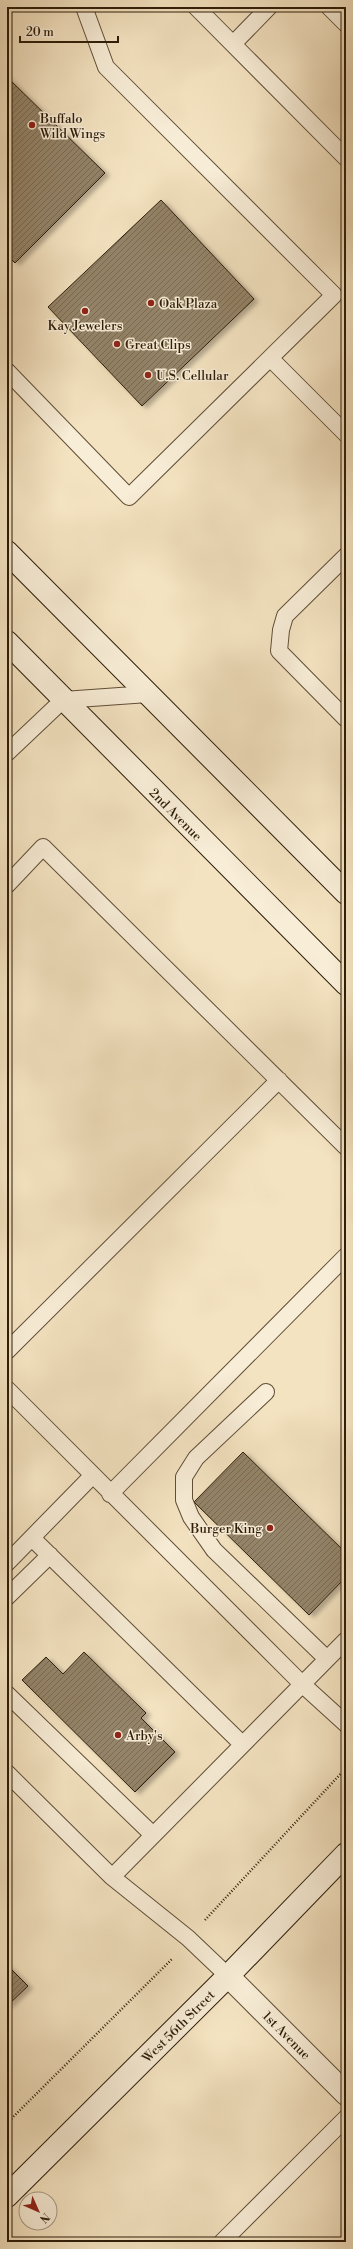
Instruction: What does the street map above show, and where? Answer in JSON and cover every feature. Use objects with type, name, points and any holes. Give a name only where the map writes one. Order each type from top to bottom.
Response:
[{"type":"main road","points":[[7,552],[346,893]]},
{"type":"main road","name":"2nd Avenue","points":[[7,642],[346,984]]},
{"type":"main road","name":"West 56th Street","points":[[7,2196],[228,1976],[346,1854]]},
{"type":"main road","name":"1st Avenue","points":[[228,1976],[346,2094]]},
{"type":"lane","points":[[7,371],[129,497],[334,294],[106,67],[84,7]]},
{"type":"lane","points":[[196,7],[346,158]]},
{"type":"lane","points":[[233,44],[269,7]]},
{"type":"lane","points":[[329,7],[346,24]]},
{"type":"lane","points":[[270,358],[346,434]]},
{"type":"lane","points":[[346,556],[285,616],[281,630],[279,652],[346,719]]},
{"type":"lane","points":[[7,753],[63,700],[148,694]]},
{"type":"lane","points":[[7,885],[43,847],[346,1147]]},
{"type":"lane","points":[[7,1351],[279,1080]]},
{"type":"lane","points":[[110,1494],[346,1256]]},
{"type":"lane","points":[[7,1389],[110,1494],[302,1684],[346,1724]]},
{"type":"lane","points":[[266,1392],[196,1458],[184,1477],[184,1500],[191,1517],[214,1550],[327,1659]]},
{"type":"lane","points":[[7,1563],[93,1475]]},
{"type":"lane","points":[[32,1538],[242,1744]]},
{"type":"lane","points":[[7,1597],[50,1555]]},
{"type":"lane","points":[[112,1877],[346,1640]]},
{"type":"lane","points":[[7,1694],[154,1835]]},
{"type":"lane","points":[[7,1773],[112,1877],[188,1938],[228,1976]]},
{"type":"lane","points":[[222,2242],[346,2118]]},
{"type":"building","name":"Buffalo Wild Wings","points":[[7,77],[105,173],[15,263],[7,255]]},
{"type":"building","name":"Oak Plaza","points":[[161,200],[254,299],[142,406],[48,307]]},
{"type":"building","name":"Burger King","points":[[243,1452],[346,1553],[346,1577],[309,1615],[194,1502]]},
{"type":"building","name":"Arby's","points":[[84,1652],[146,1713],[141,1718],[175,1752],[135,1792],[22,1680],[46,1657],[63,1674]]},
{"type":"building","points":[[7,1965],[28,1986],[7,2006]]},
{"type":"place","name":"Buffalo Wild Wings","points":[[32,125]]},
{"type":"place","name":"Oak Plaza","points":[[151,303]]},
{"type":"place","name":"Kay Jewelers","points":[[85,311]]},
{"type":"place","name":"Great Clips","points":[[117,344]]},
{"type":"place","name":"U.S. Cellular","points":[[148,375]]},
{"type":"place","name":"Burger King","points":[[270,1528]]},
{"type":"place","name":"Arby's","points":[[118,1735]]}]
